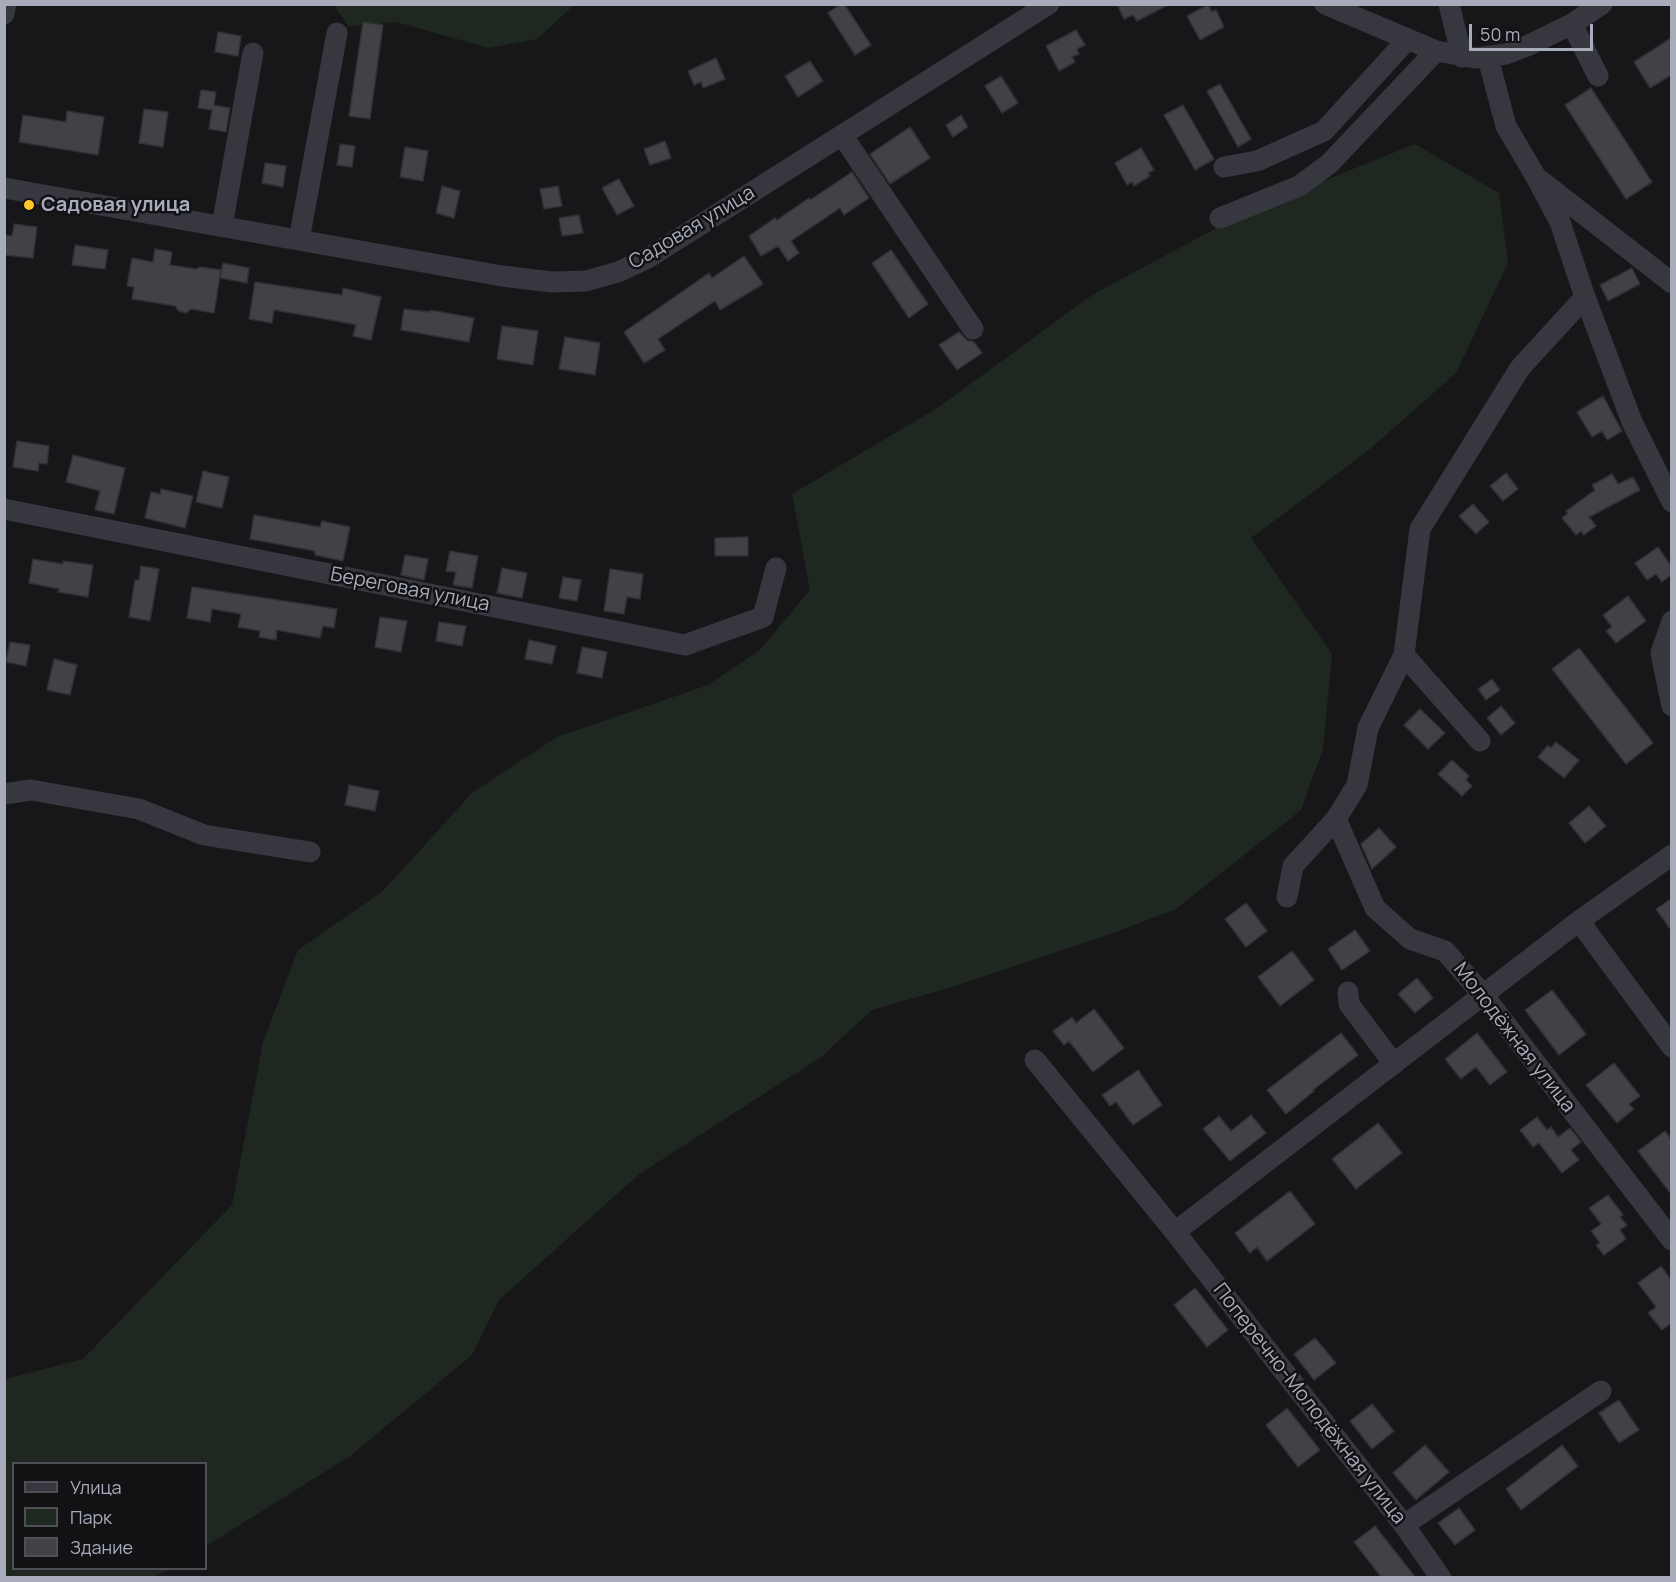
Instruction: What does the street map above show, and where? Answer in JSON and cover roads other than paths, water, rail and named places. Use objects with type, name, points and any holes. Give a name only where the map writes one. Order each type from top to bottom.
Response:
[{"type":"street","points":[[4,14],[6,4]]},
{"type":"street","name":"Садовая улица","points":[[4,188],[502,276],[552,282],[586,281],[618,272],[648,258],[1049,4]]},
{"type":"street","points":[[1325,4],[1436,51],[1462,57],[1488,58],[1506,54],[1572,24],[1602,4]]},
{"type":"street","points":[[1449,4],[1462,57]]},
{"type":"street","points":[[1572,24],[1598,76]]},
{"type":"street","points":[[299,240],[337,33]]},
{"type":"street","points":[[1224,167],[1257,161],[1324,132],[1407,40]]},
{"type":"street","points":[[1220,218],[1299,186],[1329,164],[1436,51]]},
{"type":"street","points":[[222,226],[253,53]]},
{"type":"street","points":[[1488,58],[1506,126],[1560,222],[1585,297],[1632,422],[1671,502]]},
{"type":"street","points":[[842,135],[973,329]]},
{"type":"street","points":[[1536,177],[1671,283]]},
{"type":"street","points":[[1287,897],[1293,866],[1336,819],[1357,785],[1368,728],[1404,655],[1420,529],[1520,368],[1585,297]]},
{"type":"street","name":"Береговая улица","points":[[4,509],[685,645],[763,617],[776,568]]},
{"type":"street","points":[[1671,621],[1661,653],[1671,705]]},
{"type":"street","points":[[1404,655],[1480,741]]},
{"type":"street","points":[[4,794],[31,790],[139,809],[204,835],[310,852]]},
{"type":"street","name":"Молодёжная улица","points":[[1336,819],[1375,908],[1410,939],[1445,951],[1484,996],[1671,1240]]},
{"type":"street","points":[[1175,1232],[1579,921],[1671,855]]},
{"type":"street","points":[[1579,921],[1671,1047]]},
{"type":"street","points":[[1348,992],[1349,1004],[1394,1064]]},
{"type":"street","name":"Поперечно-Молодёжная улица","points":[[1035,1060],[1175,1232],[1404,1525],[1441,1578]]},
{"type":"street","points":[[1404,1525],[1601,1391]]},
{"type":"place","name":"Садовая улица","points":[[29,205]]}]
